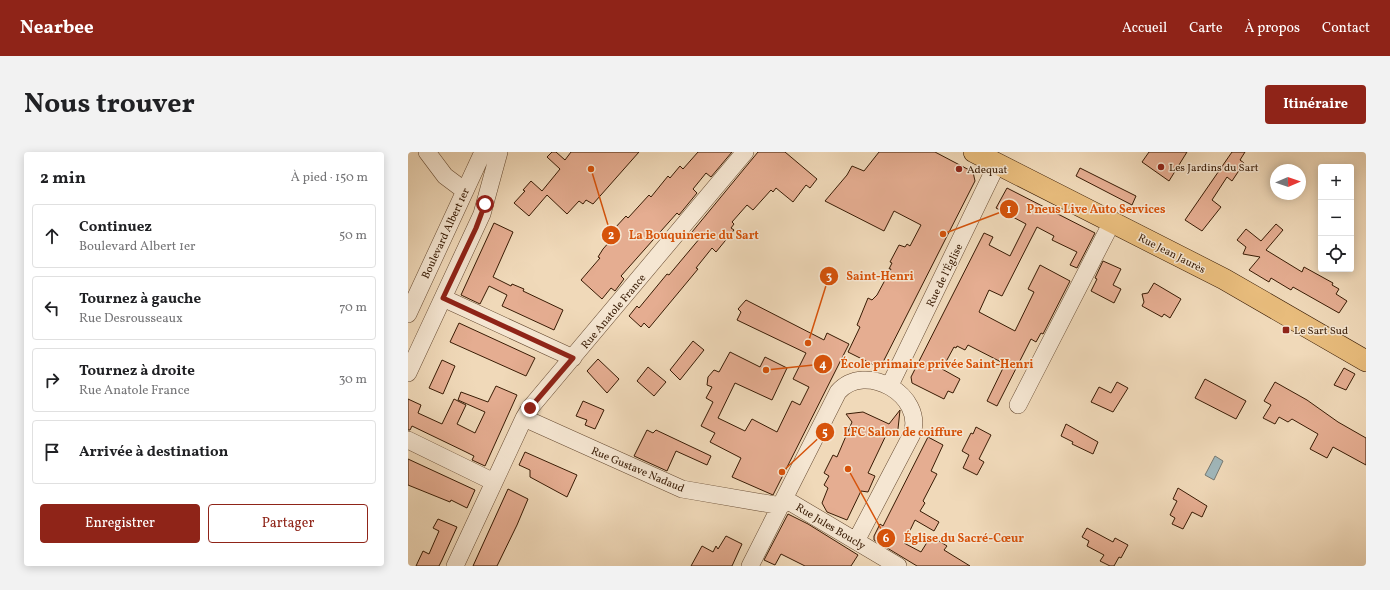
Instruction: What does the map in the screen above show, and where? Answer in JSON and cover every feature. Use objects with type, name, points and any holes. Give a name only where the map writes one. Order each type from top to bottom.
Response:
[{"type":"main road","name":"Rue Jean Jaurès","points":[[974,152],[1236,286],[1366,362]]},
{"type":"street","points":[[427,152],[445,176],[464,191]]},
{"type":"street","name":"Boulevard Albert 1er","points":[[408,314],[414,284],[464,191],[483,152]]},
{"type":"street","name":"Boulevard Albert 1er","points":[[408,373],[482,214],[499,152]]},
{"type":"street","name":"Rue Anatole France","points":[[455,566],[524,418],[541,394],[573,358],[745,152]]},
{"type":"street","name":"Rue de l'Église","points":[[890,385],[997,164]]},
{"type":"street","points":[[1018,405],[1112,222]]},
{"type":"street","points":[[443,298],[573,358]]},
{"type":"street","points":[[750,566],[841,389],[849,384],[859,381],[876,381],[890,385],[900,393],[910,408],[914,421],[913,430],[856,541]]},
{"type":"street","name":"Rue Gustave Nadaud","points":[[524,418],[682,489],[783,503]]},
{"type":"street","points":[[408,440],[494,482]]},
{"type":"street","name":"Rue Jules Boucly","points":[[783,503],[856,541],[898,566]]},
{"type":"water","points":[[1215,456],[1223,461],[1214,480],[1205,475]]},
{"type":"building","points":[[552,152],[556,152],[565,160],[571,152],[639,152],[593,204],[586,200],[583,204],[579,201],[567,214],[547,195],[529,216],[514,203],[525,191],[523,190],[531,181],[542,191],[560,169],[547,157]]},
{"type":"building","points":[[698,152],[732,152],[711,177],[706,173],[693,189],[697,193],[679,215],[677,213],[621,276],[624,279],[615,291],[611,288],[602,299],[581,280],[600,258],[598,257],[603,249],[618,232],[614,229],[626,216],[628,218],[649,195],[651,197],[668,176],[670,178],[680,166],[683,169]]},
{"type":"building","points":[[758,152],[785,152],[817,179],[810,188],[806,185],[793,202],[776,188],[773,192],[771,190],[753,210],[747,205],[732,222],[734,224],[731,228],[734,230],[716,252],[712,248],[696,268],[698,269],[649,328],[644,323],[641,327],[629,316],[637,306],[639,308],[667,274],[669,275],[700,238],[692,232]]},
{"type":"building","points":[[879,152],[935,152],[973,172],[975,181],[880,368],[848,352],[860,327],[857,325],[868,298],[872,300],[877,295],[891,269],[889,269],[892,263],[890,262],[899,245],[905,247],[907,244],[910,246],[921,225],[894,211],[884,231],[825,201],[847,175],[852,166],[864,171]]},
{"type":"building","name":"Les Jardins du Sart","points":[[1149,152],[1187,152],[1169,181],[1142,162]]},
{"type":"building","points":[[1232,152],[1245,152],[1240,160],[1244,163],[1232,181],[1227,177],[1212,200],[1221,207],[1202,231],[1185,220]]},
{"type":"building","points":[[1080,168],[1136,196],[1132,205],[1076,176]]},
{"type":"building","points":[[1007,188],[1095,233],[1077,268],[1070,265],[1077,252],[1052,240],[1054,236],[1037,227],[1002,296],[989,290],[979,312],[1015,331],[1034,292],[1028,289],[1040,265],[1070,281],[1043,334],[1041,333],[1036,342],[1031,339],[997,406],[987,401],[1005,364],[968,345],[965,350],[957,346],[956,348],[954,347],[942,369],[960,379],[953,393],[948,391],[944,399],[912,383],[911,377],[984,233],[993,237],[989,245],[1010,256],[1026,224],[996,208]]},
{"type":"building","points":[[494,223],[513,232],[493,277],[511,286],[512,284],[524,289],[523,291],[563,310],[554,330],[502,306],[507,295],[489,286],[480,304],[461,295]]},
{"type":"building","points":[[1276,224],[1283,230],[1266,250],[1302,272],[1304,267],[1333,283],[1332,285],[1339,289],[1336,294],[1347,301],[1339,313],[1293,287],[1291,290],[1271,278],[1269,282],[1249,270],[1260,257],[1243,254],[1246,247],[1237,240],[1246,229],[1261,241]]},
{"type":"building","points":[[1103,261],[1121,269],[1113,285],[1121,289],[1114,303],[1091,291]]},
{"type":"building","points":[[1154,283],[1181,299],[1170,318],[1164,314],[1162,317],[1142,306],[1144,302],[1142,294],[1148,293]]},
{"type":"building","points":[[746,300],[824,340],[827,333],[849,344],[773,495],[732,477],[741,458],[710,442],[715,433],[701,426],[713,402],[706,398],[712,387],[707,385],[708,377],[714,370],[719,372],[730,352],[760,367],[765,357],[787,368],[772,400],[735,383],[718,418],[745,431],[752,419],[777,432],[792,401],[800,405],[809,387],[793,379],[806,353],[737,320],[741,312],[738,309]]},
{"type":"building","points":[[459,323],[535,358],[526,376],[450,342]]},
{"type":"building","points":[[693,341],[704,350],[680,380],[670,370]]},
{"type":"building","points":[[598,359],[619,379],[607,393],[587,371]]},
{"type":"building","points":[[442,360],[455,366],[443,394],[429,388]]},
{"type":"building","points":[[648,367],[666,382],[654,396],[637,381]]},
{"type":"building","points":[[1344,368],[1355,374],[1346,390],[1334,385]]},
{"type":"building","points":[[1205,379],[1246,401],[1236,419],[1195,398]]},
{"type":"building","points":[[1117,382],[1128,388],[1113,412],[1091,402],[1099,387],[1111,393]]},
{"type":"building","points":[[1275,382],[1307,400],[1338,422],[1366,438],[1366,465],[1333,447],[1327,458],[1310,449],[1318,434],[1292,419],[1288,422],[1279,417],[1275,424],[1263,418],[1271,405],[1264,401]]},
{"type":"building","points":[[496,386],[517,395],[485,466],[472,460],[474,456],[412,426],[410,430],[408,430],[408,399],[421,405],[418,413],[442,424],[454,399],[466,405],[457,424],[475,433],[485,412],[458,400],[461,392],[488,402]]},
{"type":"building","points":[[583,401],[604,410],[595,429],[585,425],[587,420],[576,416]]},
{"type":"building","points":[[900,410],[898,429],[893,433],[888,431],[868,473],[875,476],[868,492],[861,491],[847,520],[827,512],[822,503],[828,488],[824,485],[829,476],[824,473],[833,455],[837,457],[852,422],[846,414],[863,412],[889,424]]},
{"type":"building","points":[[1066,424],[1098,442],[1093,454],[1072,444],[1073,442],[1061,436]]},
{"type":"building","points":[[976,427],[991,435],[979,459],[984,462],[977,475],[963,468],[969,455],[962,451],[971,433],[973,434]]},
{"type":"building","points":[[647,430],[653,433],[656,430],[711,456],[707,465],[676,451],[667,471],[634,456]]},
{"type":"building","points":[[928,437],[943,445],[931,471],[937,474],[923,501],[925,503],[920,511],[939,522],[934,531],[915,520],[904,543],[921,552],[931,536],[947,546],[944,550],[970,566],[917,566],[874,540],[874,536],[880,524],[883,526]]},
{"type":"building","points":[[525,452],[577,475],[567,497],[530,477],[530,470],[519,465]]},
{"type":"building","points":[[408,459],[475,490],[467,508],[451,500],[450,502],[408,485]]},
{"type":"building","points":[[1178,488],[1207,506],[1202,517],[1192,512],[1183,529],[1172,524],[1175,518],[1170,515],[1177,501],[1173,499]]},
{"type":"building","points":[[508,489],[528,499],[517,525],[497,566],[473,566]]},
{"type":"building","points":[[788,514],[808,524],[858,555],[851,566],[805,566],[781,554],[775,565],[764,560]]},
{"type":"building","points":[[438,519],[457,527],[442,560],[439,566],[416,566],[423,551],[429,554],[439,531],[433,528]]},
{"type":"building","points":[[1087,528],[1113,542],[1115,538],[1128,545],[1121,558],[1119,557],[1114,566],[1110,566],[1100,561],[1104,555],[1087,546],[1089,541],[1082,537]]},
{"type":"building","points":[[726,536],[742,544],[732,566],[691,566],[702,546],[713,552],[716,546],[718,549]]},
{"type":"place","name":"Les Jardins du Sart","points":[[1161,167]]},
{"type":"place","name":"La Bouquinerie du Sart","points":[[591,169]]},
{"type":"place","name":"Adequat","points":[[959,169]]},
{"type":"place","name":"Pneus Live Auto Services","points":[[943,234]]},
{"type":"place","name":"Le Sart Sud","points":[[1286,330]]},
{"type":"place","name":"Saint-Henri","points":[[808,343]]},
{"type":"place","name":"École primaire privée Saint-Henri","points":[[766,370]]},
{"type":"place","name":"Église du Sacré-Cœur","points":[[848,469]]},
{"type":"place","name":"LFC Salon de coiffure","points":[[782,472]]},
{"type":"route","points":[[485,204],[476,228],[443,298],[573,358],[530,408]]}]
